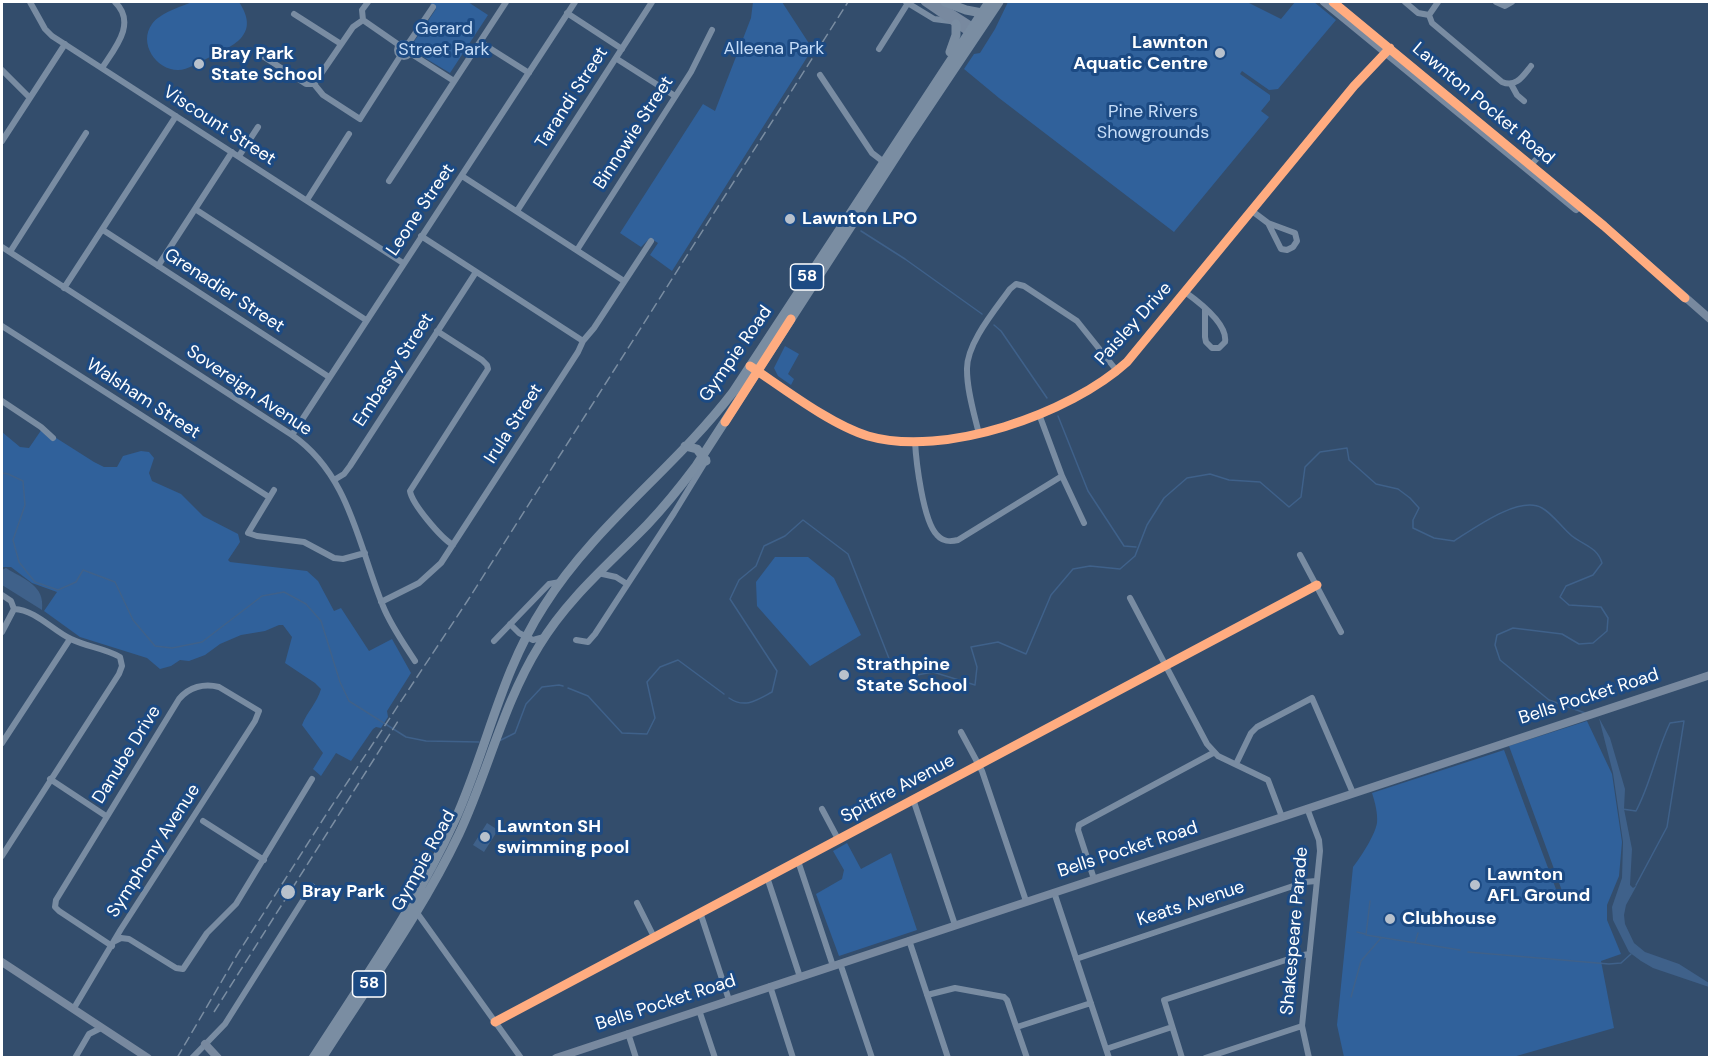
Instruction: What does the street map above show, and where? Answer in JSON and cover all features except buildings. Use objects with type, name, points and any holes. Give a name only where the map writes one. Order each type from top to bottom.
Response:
[{"type":"highway","points":[[945,2],[981,13]]},
{"type":"highway","name":"Gympie Road","points":[[886,163],[974,32],[981,13],[989,2]]},
{"type":"highway","name":"Gympie Road","points":[[322,1058],[458,836],[488,767],[520,682],[544,638],[568,606],[660,511],[705,456],[754,369],[946,65],[999,2]]},
{"type":"highway","points":[[946,65],[956,35],[953,23]]},
{"type":"highway","name":"Gympie Road","points":[[313,1058],[413,908],[450,830],[476,766],[507,677],[526,636],[560,582],[586,550],[726,402],[754,369]]},
{"type":"highway","points":[[685,446],[697,449],[705,456]]},
{"type":"main road","points":[[925,2],[953,23],[974,32]]},
{"type":"main road","points":[[934,2],[974,32]]},
{"type":"main road","name":"Lawnton Pocket Road","points":[[1324,2],[1388,50]]},
{"type":"main road","name":"Lawnton Pocket Road","points":[[1333,2],[1566,202],[1611,233],[1710,319]]},
{"type":"main road","name":"Bells Pocket Road","points":[[557,1057],[1710,675]]},
{"type":"main road","points":[[2,962],[148,1058]]},
{"type":"main road","points":[[96,1023],[104,1024],[157,1058]]},
{"type":"main road","points":[[205,1044],[218,1058]]},
{"type":"street","name":"Viscount Street","points":[[30,2],[45,29],[65,44],[403,263]]},
{"type":"street","points":[[102,68],[121,38],[125,26],[122,11],[115,2]]},
{"type":"street","points":[[368,2],[362,10],[363,20],[399,45]]},
{"type":"street","points":[[389,181],[506,2]]},
{"type":"street","name":"Leone Street","points":[[292,435],[575,2]]},
{"type":"street","name":"Tarandi Street","points":[[517,211],[652,2]]},
{"type":"street","points":[[879,49],[907,2],[934,19],[953,23]]},
{"type":"street","points":[[1405,2],[1418,13],[1429,15]]},
{"type":"street","points":[[1429,15],[1438,2]]},
{"type":"street","points":[[1496,2],[1505,6],[1512,2]]},
{"type":"street","points":[[408,44],[433,7]]},
{"type":"street","points":[[567,13],[622,49]]},
{"type":"street","points":[[294,14],[341,44]]},
{"type":"street","points":[[1429,15],[1432,23],[1502,82],[1511,84],[1518,81],[1531,66]]},
{"type":"street","points":[[314,84],[353,27],[363,20]]},
{"type":"street","name":"Binnowie Street","points":[[577,250],[692,72],[712,30]]},
{"type":"street","points":[[480,42],[529,73]]},
{"type":"street","points":[[2,141],[65,44]]},
{"type":"street","points":[[399,45],[408,44]]},
{"type":"street","points":[[408,44],[411,48],[410,53]]},
{"type":"street","points":[[399,45],[398,51],[401,55]]},
{"type":"street","name":"Paisley Drive","points":[[754,369],[851,429],[877,438],[900,441],[979,434],[1039,414],[1080,396],[1117,371],[1136,351],[1354,86],[1388,50]]},
{"type":"street","points":[[410,53],[454,81]]},
{"type":"street","points":[[401,55],[406,56],[410,53]]},
{"type":"street","points":[[261,55],[306,84],[314,84]]},
{"type":"street","points":[[314,84],[323,95],[360,119],[401,55]]},
{"type":"street","points":[[617,59],[675,96]]},
{"type":"street","points":[[2,70],[30,98]]},
{"type":"street","points":[[820,75],[872,153],[886,163]]},
{"type":"street","points":[[1511,84],[1517,96],[1524,101]]},
{"type":"street","points":[[64,288],[176,116]]},
{"type":"street","points":[[239,156],[258,128]]},
{"type":"street","points":[[10,252],[86,133]]},
{"type":"street","points":[[307,200],[349,134]]},
{"type":"street","points":[[158,266],[232,152]]},
{"type":"street","points":[[1529,168],[1541,154]]},
{"type":"street","points":[[462,176],[624,281]]},
{"type":"street","points":[[195,209],[366,320]]},
{"type":"street","points":[[1252,211],[1268,223],[1295,233],[1297,241],[1293,247],[1287,250],[1281,249],[1268,223]]},
{"type":"street","name":"Grenadier Street","points":[[103,230],[329,377]]},
{"type":"street","points":[[421,236],[583,341]]},
{"type":"street","name":"Irula Street","points":[[381,602],[427,577],[441,563],[580,350],[583,341],[651,241]]},
{"type":"street","name":"Sovereign Avenue","points":[[2,247],[292,435],[310,449],[334,480],[353,517],[381,602],[415,662]]},
{"type":"street","name":"Embassy Street","points":[[334,480],[342,476],[350,466],[476,272]]},
{"type":"street","points":[[979,434],[968,382],[969,354],[1010,289],[1016,284],[1024,286],[1077,321],[1117,371]]},
{"type":"street","points":[[1185,292],[1205,308],[1225,333],[1225,342],[1219,348],[1212,348],[1206,342],[1205,308]]},
{"type":"street","name":"Walsham Street","points":[[2,326],[269,497]]},
{"type":"street","points":[[437,331],[490,366],[410,491],[411,497],[443,538],[453,545]]},
{"type":"street","points":[[2,401],[41,427],[53,438]]},
{"type":"street","points":[[1039,414],[1062,476],[1084,523]]},
{"type":"street","points":[[915,441],[918,478],[932,528],[937,536],[945,541],[958,540],[1062,476]]},
{"type":"street","name":"Gympie Road","points":[[576,640],[585,642],[591,639],[687,492],[705,456]]},
{"type":"street","points":[[274,490],[248,533],[304,542],[334,558],[343,559],[365,553]]},
{"type":"street","points":[[1300,555],[1341,632]]},
{"type":"street","points":[[612,560],[616,576]]},
{"type":"street","points":[[598,573],[616,576],[627,584]]},
{"type":"street","name":"Gympie Road","points":[[494,641],[549,584],[560,582]]},
{"type":"street","name":"Spitfire Avenue","points":[[495,1022],[1317,585]]},
{"type":"street","points":[[2,595],[11,601],[14,609],[2,632]]},
{"type":"street","points":[[1130,598],[1213,753],[1268,780],[1282,817]]},
{"type":"street","points":[[2,856],[122,666],[120,657],[70,639],[27,611],[14,609]]},
{"type":"street","points":[[510,624],[534,640],[544,638]]},
{"type":"street","points":[[2,743],[70,639]]},
{"type":"street","name":"Danube Drive","points":[[114,944],[55,907],[56,900],[106,816],[179,699],[191,689],[212,685],[219,687],[259,711]]},
{"type":"street","points":[[1236,764],[1251,733],[1257,727],[1312,698],[1353,793]]},
{"type":"street","name":"Symphony Avenue","points":[[74,1008],[259,711]]},
{"type":"street","points":[[961,732],[979,764],[1026,901]]},
{"type":"street","points":[[1094,879],[1078,830],[1079,825],[1213,753]]},
{"type":"street","points":[[476,766],[482,764],[488,767]]},
{"type":"street","points":[[50,779],[106,816]]},
{"type":"street","points":[[125,926],[124,932],[129,939],[176,968],[183,969],[207,933],[236,904],[312,779]]},
{"type":"street","points":[[913,800],[955,925]]},
{"type":"street","points":[[201,806],[199,814],[203,821]]},
{"type":"street","name":"Shakespeare Parade","points":[[1308,808],[1319,840],[1320,851],[1302,1026],[1308,1058]]},
{"type":"street","points":[[822,809],[838,839]]},
{"type":"street","points":[[189,824],[196,820],[203,821],[264,860]]},
{"type":"street","points":[[798,861],[872,1058]]},
{"type":"street","points":[[767,877],[800,976]]},
{"type":"street","name":"Keats Avenue","points":[[1076,959],[1305,882],[1316,881]]},
{"type":"street","points":[[192,1058],[217,1034],[230,1017],[312,886]]},
{"type":"street","points":[[1054,892],[1109,1058]]},
{"type":"street","points":[[637,903],[654,937]]},
{"type":"street","points":[[413,908],[521,1058]]},
{"type":"street","points":[[700,912],[729,1000]]},
{"type":"street","points":[[114,944],[121,938],[129,939]]},
{"type":"street","points":[[909,940],[948,1058]]},
{"type":"street","points":[[1182,1058],[1164,1000],[1309,954]]},
{"type":"street","points":[[770,986],[793,1058]]},
{"type":"street","points":[[927,995],[955,988],[1000,995],[1007,1000],[1027,1058]]},
{"type":"street","points":[[1017,1027],[1090,1003]]},
{"type":"street","points":[[699,1010],[715,1058]]},
{"type":"street","points":[[75,1058],[96,1023]]},
{"type":"street","points":[[89,1034],[91,1026],[96,1023]]},
{"type":"street","points":[[1205,1058],[1302,1026]]},
{"type":"street","points":[[1106,1049],[1172,1027]]},
{"type":"street","points":[[628,1033],[636,1058]]},
{"type":"green space","points":[[192,2],[239,2],[245,13],[247,23],[245,31],[235,44],[217,54],[186,69],[170,69],[156,60],[152,54],[148,47],[148,31],[160,17]]},
{"type":"green space","name":"Gerard Street Park","points":[[432,2],[468,2],[488,15],[450,73],[415,52],[413,43],[436,9],[430,5]]},
{"type":"green space","name":"Alleena Park","points":[[753,2],[782,2],[810,45],[811,51],[672,271],[650,255],[658,243],[650,238],[641,247],[620,233],[703,104],[715,111],[751,18]]},
{"type":"green space","name":"Pine Rivers Showgrounds","points":[[1008,2],[1247,2],[1281,19],[1295,2],[1314,2],[1336,20],[1278,89],[1269,90],[1242,71],[1240,74],[1270,95],[1270,100],[1261,111],[1269,117],[1174,232],[964,69],[974,54],[980,53]]},
{"type":"green space","points":[[785,346],[799,354],[788,374],[794,379],[791,385],[778,376],[774,368]]},
{"type":"green space","points":[[42,429],[104,467],[117,467],[123,456],[141,451],[149,452],[154,458],[149,473],[152,481],[181,494],[203,516],[238,534],[240,542],[228,560],[230,562],[307,571],[318,581],[334,611],[341,608],[369,651],[392,639],[411,673],[387,711],[388,717],[381,728],[373,729],[351,761],[336,753],[321,776],[313,769],[323,753],[302,725],[321,689],[285,663],[292,637],[283,625],[241,635],[220,644],[205,655],[189,661],[180,660],[160,669],[147,658],[80,637],[44,611],[57,592],[32,583],[11,567],[2,567],[2,432],[20,447],[29,448]]},
{"type":"green space","points":[[775,557],[808,557],[834,578],[861,635],[810,666],[757,606],[756,582]]},
{"type":"green space","points":[[1587,721],[1612,774],[1622,842],[1619,876],[1607,905],[1607,920],[1621,954],[1601,961],[1614,1028],[1513,1057],[1344,1057],[1337,1025],[1353,867],[1364,852],[1376,828],[1377,816],[1372,793],[1504,750],[1560,900],[1565,899],[1509,746]]},
{"type":"green space","points":[[847,843],[861,869],[891,853],[917,930],[839,956],[816,894],[842,879],[844,870],[833,851]]},
{"type":"shaded area","points":[[6,568],[27,580],[37,589],[42,602],[42,610],[2,585],[2,570]]},
{"type":"shaded area","points":[[1599,718],[1610,738],[1625,789],[1624,809],[1632,849],[1630,885],[1633,888],[1637,885],[1626,905],[1625,924],[1634,943],[1645,952],[1679,964],[1709,983],[1709,987],[1653,968],[1641,961],[1629,952],[1613,920],[1612,907],[1622,878],[1623,842],[1613,773]]},
{"type":"shaded area","name":"Lawnton SH swimming pool","points":[[487,823],[498,830],[484,852],[473,845]]},
{"type":"waterway","points":[[861,231],[982,314]]},
{"type":"waterway","points":[[994,325],[1001,331],[1047,398]]},
{"type":"waterway","points":[[1058,416],[1088,491],[1124,546],[1136,547]]},
{"type":"waterway","points":[[729,698],[746,703],[772,692],[777,671],[730,599],[739,580],[756,566],[764,546],[785,536],[803,520],[848,554],[890,661],[917,675],[933,672],[975,685],[977,667],[971,647],[998,642],[1026,654],[1051,595],[1073,569],[1090,566],[1120,569],[1135,556],[1147,525],[1164,498],[1187,478],[1210,474],[1229,480],[1260,482],[1289,507],[1301,497],[1305,467],[1320,452],[1347,448],[1349,460],[1376,484],[1398,489],[1410,498],[1419,508],[1413,520],[1413,528],[1434,538],[1454,541],[1496,515],[1521,506],[1532,505],[1542,508],[1572,536],[1597,553],[1602,563],[1593,575],[1566,586],[1560,597],[1569,605],[1601,607],[1608,618],[1607,631],[1593,643],[1579,644],[1562,634],[1513,628],[1497,635],[1495,645],[1500,660],[1549,700],[1585,713]]},
{"type":"waterway","points":[[2,473],[23,481],[25,505],[13,540],[19,562],[35,582],[58,590],[76,582],[83,570],[115,582],[133,620],[155,646],[172,648],[202,642],[262,596],[284,592],[306,604],[321,621],[340,682],[349,701],[406,737],[426,741],[479,742]]},
{"type":"waterway","points":[[568,688],[588,696],[622,733],[647,734],[655,718],[647,682],[660,667],[678,660],[724,694]]},
{"type":"waterway","points":[[499,741],[515,733],[526,704],[542,687],[563,686]]},
{"type":"waterway","points":[[1622,809],[1636,811],[1670,723],[1684,721],[1667,827],[1636,885]]},
{"type":"waterway","points":[[1370,901],[1366,935],[1460,950]]},
{"type":"waterway","points":[[1415,909],[1420,926]]},
{"type":"waterway","points":[[1357,932],[1365,934]]},
{"type":"waterway","points":[[1415,943],[1418,933]]},
{"type":"waterway","points":[[1351,997],[1361,961],[1381,938]]},
{"type":"waterway","points":[[1468,952],[1609,964],[1621,963],[1631,954]]},
{"type":"railway","points":[[177,1058],[237,955],[329,810],[468,600],[848,2]]},
{"type":"railway","points":[[214,1012],[400,718]]},
{"type":"cycle path","points":[[1333,2],[1604,226],[1685,298]]},
{"type":"cycle path","points":[[750,366],[839,424],[868,436],[899,441],[933,441],[968,436],[1005,427],[1073,399],[1103,381],[1127,362],[1354,86],[1390,48]]},
{"type":"cycle path","points":[[725,422],[791,319]]},
{"type":"cycle path","points":[[495,1022],[1317,585]]},
{"type":"place","name":"Lawnton Aquatic Centre","points":[[1220,53]]},
{"type":"place","name":"Bray Park State School","points":[[199,64]]},
{"type":"place","name":"Lawnton LPO","points":[[790,219]]},
{"type":"place","name":"Strathpine State School","points":[[844,675]]},
{"type":"place","name":"Lawnton SH swimming pool","points":[[485,837]]},
{"type":"place","name":"Lawnton AFL Ground","points":[[1475,885]]},
{"type":"place","name":"Bray Park","points":[[288,892]]},
{"type":"place","name":"Clubhouse","points":[[1390,919]]}]
